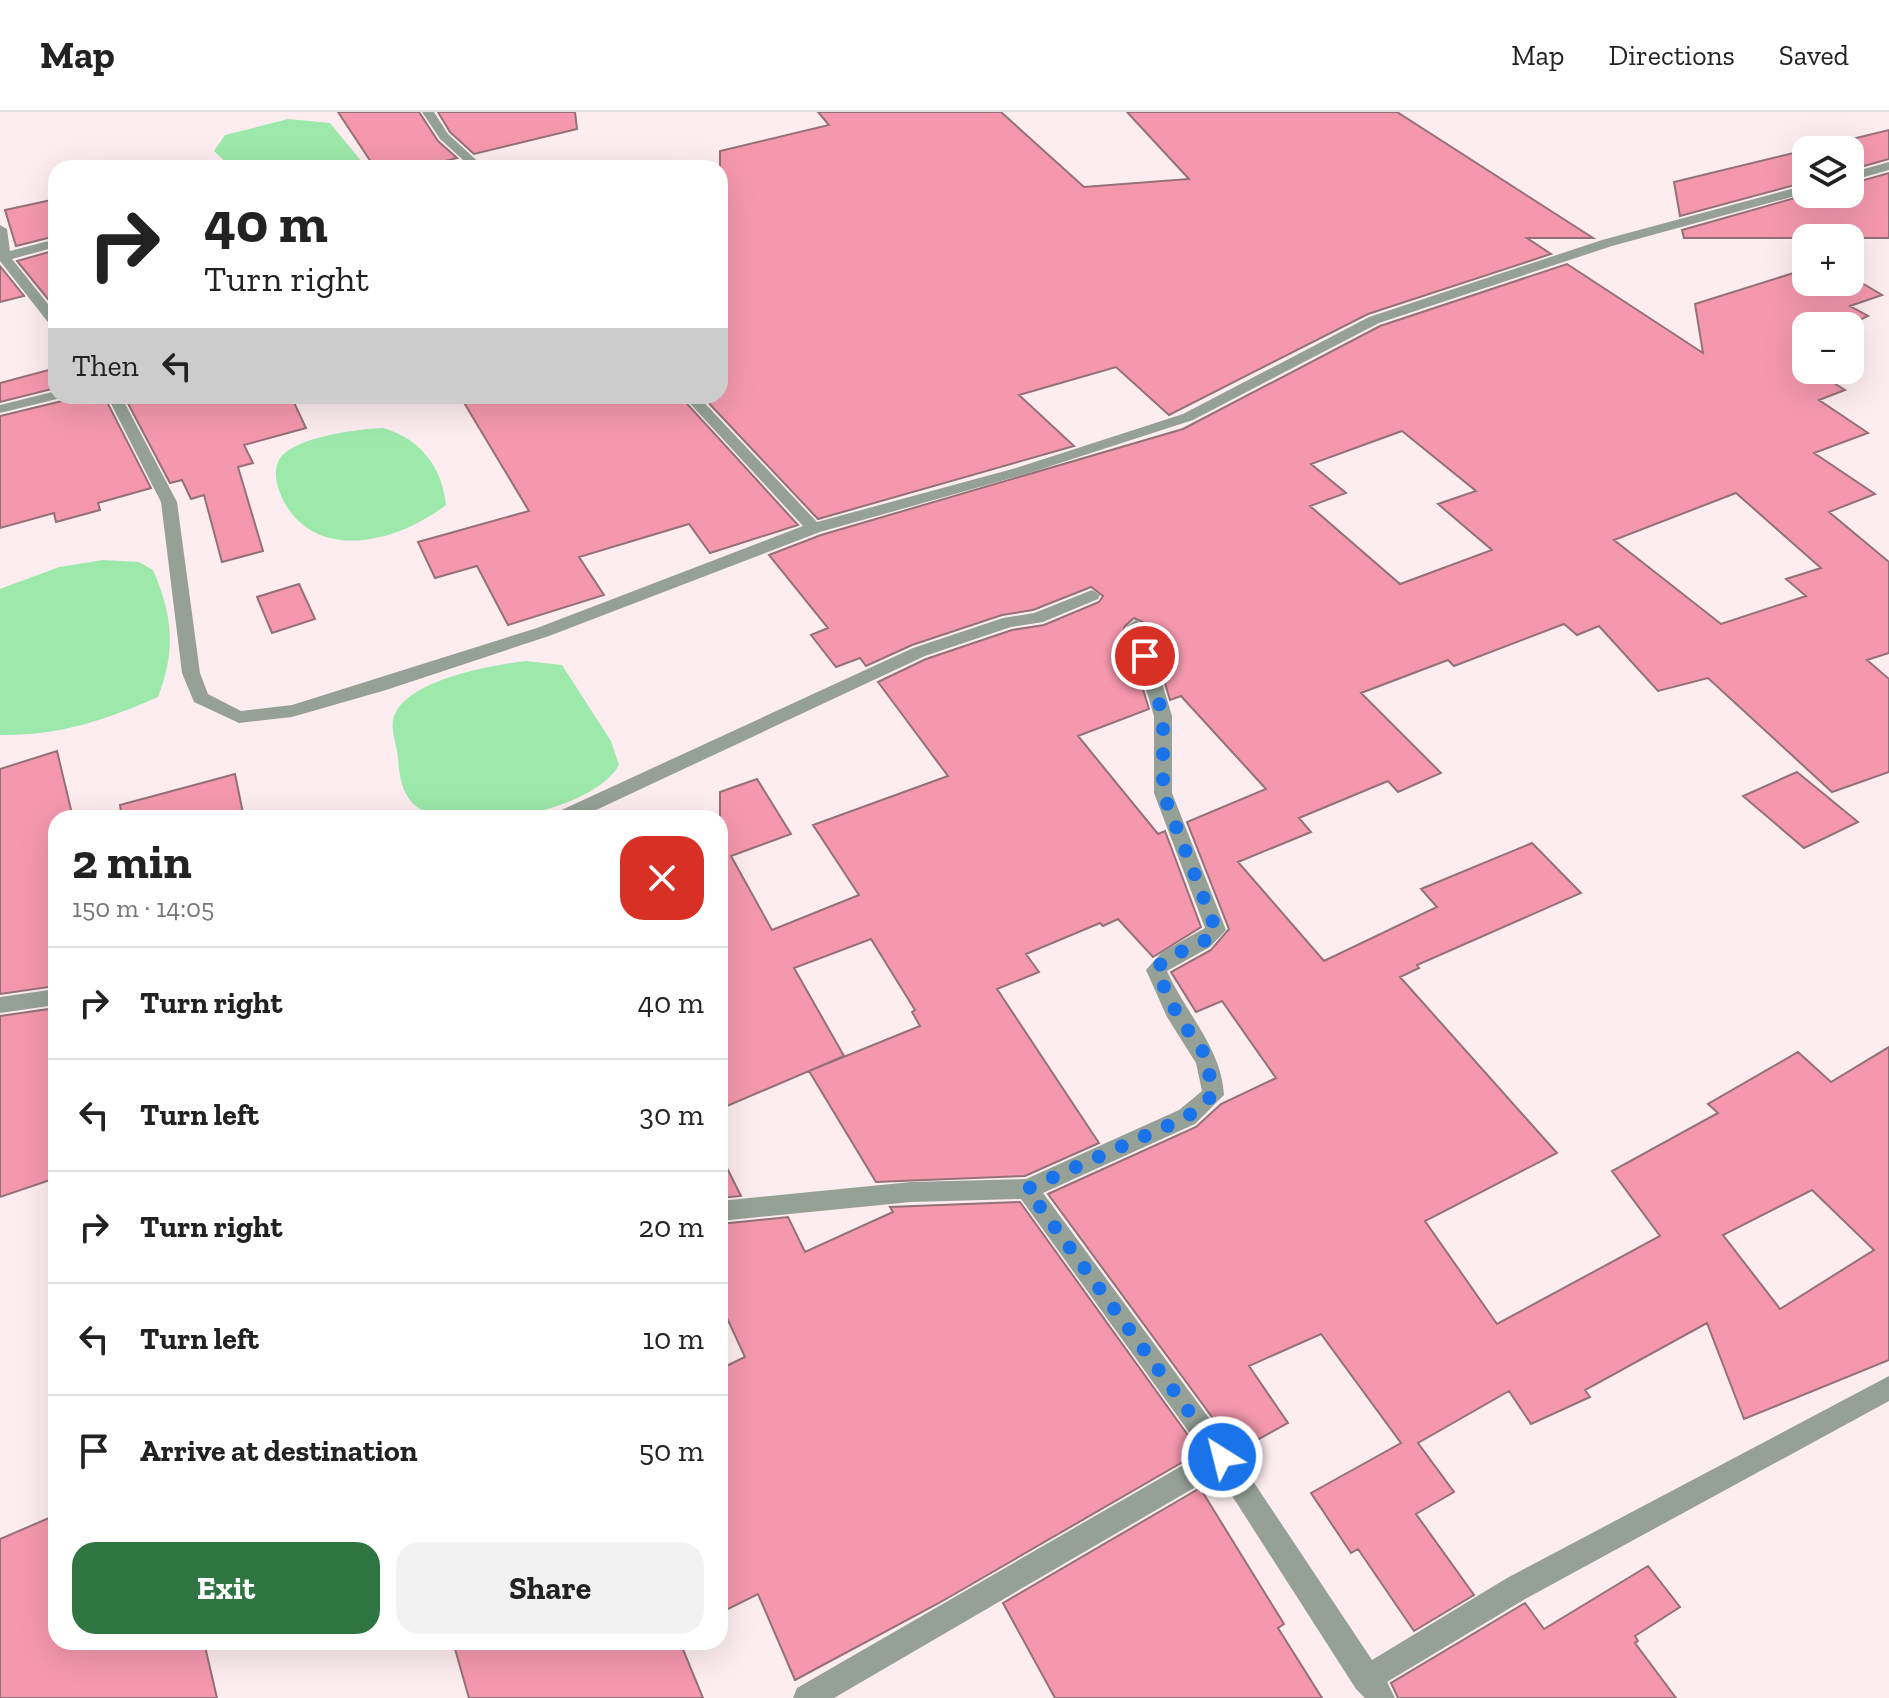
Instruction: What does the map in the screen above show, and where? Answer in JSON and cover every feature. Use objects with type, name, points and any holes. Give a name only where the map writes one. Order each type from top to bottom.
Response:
[{"type":"street","points":[[428,112],[444,136],[469,160]]},
{"type":"street","points":[[1864,173],[1889,166]]},
{"type":"street","points":[[118,404],[169,502],[191,673],[200,698],[239,717],[292,711],[380,686],[543,632],[814,528],[1021,471],[1188,417],[1374,320],[1607,243],[1792,193]]},
{"type":"street","points":[[0,229],[4,257],[48,313]]},
{"type":"street","points":[[4,257],[48,245]]},
{"type":"street","points":[[0,409],[48,397]]},
{"type":"street","points":[[698,404],[814,528]]},
{"type":"street","points":[[579,810],[919,652],[1009,622],[1037,618],[1092,595]]},
{"type":"street","points":[[728,1210],[892,1193],[974,1188],[1027,1189],[1187,1117],[1213,1095],[1206,1056],[1178,1016],[1156,970],[1163,959],[1183,952],[1216,930],[1163,793],[1163,716],[1136,626]]},
{"type":"street","points":[[0,1005],[48,998]]},
{"type":"street","points":[[1027,1189],[1222,1457],[1374,1689],[1517,1588],[1889,1388]]},
{"type":"street","points":[[807,1698],[1222,1457]]},
{"type":"shaded area","points":[[288,119],[330,123],[360,160],[224,160],[214,151],[225,135]]},
{"type":"shaded area","points":[[383,428],[408,439],[427,456],[440,478],[446,505],[406,528],[360,540],[338,540],[317,534],[299,521],[284,502],[278,487],[276,470],[286,452],[311,440],[343,432]]},
{"type":"shaded area","points":[[103,560],[139,562],[153,570],[160,587],[168,618],[170,648],[158,697],[81,725],[42,733],[0,735],[0,589],[59,567]]},
{"type":"shaded area","points":[[526,661],[562,665],[611,741],[619,765],[605,782],[582,796],[543,810],[424,810],[412,802],[400,778],[393,734],[393,721],[399,707],[429,685],[492,666]]},
{"type":"building","points":[[338,112],[419,112],[438,141],[457,158],[449,160],[370,160]]},
{"type":"building","points":[[438,112],[575,112],[577,129],[474,154],[450,132]]},
{"type":"building","points":[[818,112],[1001,112],[1084,187],[1189,179],[1127,112],[1397,112],[1593,238],[1527,238],[1551,254],[1368,314],[1169,415],[1116,367],[1019,395],[1074,446],[818,519],[710,404],[728,404],[728,160],[720,160],[720,151],[829,125]]},
{"type":"building","points":[[1889,130],[1889,159],[1864,166],[1864,136]]},
{"type":"building","points":[[1792,153],[1792,186],[1680,216],[1674,182]]},
{"type":"building","points":[[1889,173],[1889,238],[1864,238],[1864,224],[1792,224],[1792,238],[1684,238],[1682,230],[1792,199],[1792,208],[1864,208],[1864,180]]},
{"type":"building","points":[[48,201],[48,238],[16,246],[5,210]]},
{"type":"building","points":[[48,252],[48,299],[17,261]]},
{"type":"building","points":[[1567,264],[1703,353],[1695,304],[1792,273],[1792,296],[1864,296],[1864,284],[1882,295],[1850,306],[1861,312],[1792,312],[1792,384],[1835,384],[1845,390],[1819,400],[1868,433],[1814,453],[1875,494],[1829,512],[1889,562],[1889,653],[1867,660],[1889,679],[1889,772],[1832,792],[1708,678],[1658,691],[1599,626],[1577,635],[1564,624],[1454,666],[1448,660],[1361,693],[1441,773],[1398,792],[1388,781],[1299,818],[1311,832],[1238,862],[1324,961],[1437,907],[1421,889],[1532,843],[1581,893],[1417,965],[1419,968],[1400,977],[1557,1153],[1425,1221],[1497,1324],[1660,1236],[1612,1171],[1718,1113],[1708,1104],[1798,1052],[1831,1082],[1889,1047],[1889,1360],[1744,1419],[1707,1323],[1585,1390],[1590,1397],[1531,1424],[1509,1391],[1418,1443],[1454,1492],[1416,1514],[1474,1595],[1414,1631],[1358,1549],[1351,1553],[1311,1493],[1401,1443],[1321,1334],[1249,1366],[1288,1423],[1237,1451],[1048,1194],[1196,1127],[1221,1104],[1276,1078],[1222,1001],[1196,1012],[1171,972],[1211,950],[1229,929],[1187,822],[1266,789],[1181,696],[1170,700],[1147,624],[1134,618],[1124,627],[1149,709],[1078,736],[1158,834],[1165,831],[1201,927],[1153,957],[1118,919],[1103,926],[1100,923],[1026,954],[1039,972],[997,989],[1099,1143],[1025,1176],[876,1182],[809,1071],[920,1026],[912,1012],[915,1010],[871,939],[794,968],[844,1056],[728,1106],[728,810],[720,810],[720,792],[757,779],[791,834],[731,856],[772,930],[859,895],[813,825],[948,776],[878,682],[926,659],[1012,630],[1044,625],[1099,602],[1103,596],[1091,587],[1033,610],[1002,615],[912,645],[866,666],[860,658],[836,667],[811,635],[828,628],[769,555],[821,535],[1183,429],[1380,326]],"holes":[[[1402,431],[1476,491],[1438,504],[1492,550],[1400,584],[1310,506],[1346,493],[1311,464]],[[1736,493],[1821,568],[1786,579],[1806,596],[1721,624],[1614,540]],[[1812,1190],[1874,1250],[1780,1309],[1723,1235]]]},
{"type":"building","points":[[0,266],[24,296],[0,302]]},
{"type":"building","points":[[48,370],[48,390],[0,402],[0,383]]},
{"type":"building","points":[[50,404],[108,404],[151,488],[98,503],[100,510],[56,522],[54,513],[0,528],[0,416]]},
{"type":"building","points":[[128,404],[295,404],[306,428],[244,445],[253,463],[238,467],[263,551],[222,562],[204,495],[191,499],[182,480],[170,483]]},
{"type":"building","points":[[465,404],[687,404],[798,525],[710,553],[689,524],[579,557],[604,595],[508,625],[477,566],[435,578],[418,542],[529,511]]},
{"type":"building","points":[[299,584],[315,619],[272,633],[257,597]]},
{"type":"building","points":[[57,751],[71,810],[48,810],[48,987],[0,994],[0,769]]},
{"type":"building","points":[[1797,772],[1858,822],[1804,848],[1743,796]]},
{"type":"building","points":[[235,774],[242,810],[121,810],[120,805]]},
{"type":"building","points":[[48,1009],[48,1181],[0,1197],[0,1016]]},
{"type":"building","points":[[728,1170],[741,1196],[728,1197]]},
{"type":"building","points":[[1020,1202],[1200,1452],[939,1603],[795,1680],[758,1594],[728,1609],[728,1365],[745,1357],[728,1320],[728,1223],[788,1217],[805,1252],[893,1212],[890,1207]]},
{"type":"building","points":[[1200,1488],[1284,1624],[1278,1628],[1322,1698],[1055,1698],[1003,1603]]},
{"type":"building","points":[[48,1518],[48,1650],[206,1650],[217,1698],[0,1698],[0,1539]]},
{"type":"building","points":[[1648,1566],[1680,1607],[1635,1636],[1638,1641],[1635,1643],[1676,1698],[1398,1698],[1391,1683],[1525,1603],[1544,1629]]},
{"type":"building","points":[[455,1650],[683,1650],[703,1698],[469,1698]]},
{"type":"route","points":[[1145,656],[1163,716],[1163,793],[1216,930],[1213,935],[1183,952],[1163,959],[1156,970],[1170,1003],[1206,1056],[1213,1095],[1205,1105],[1187,1117],[1027,1189],[1222,1457]]}]
